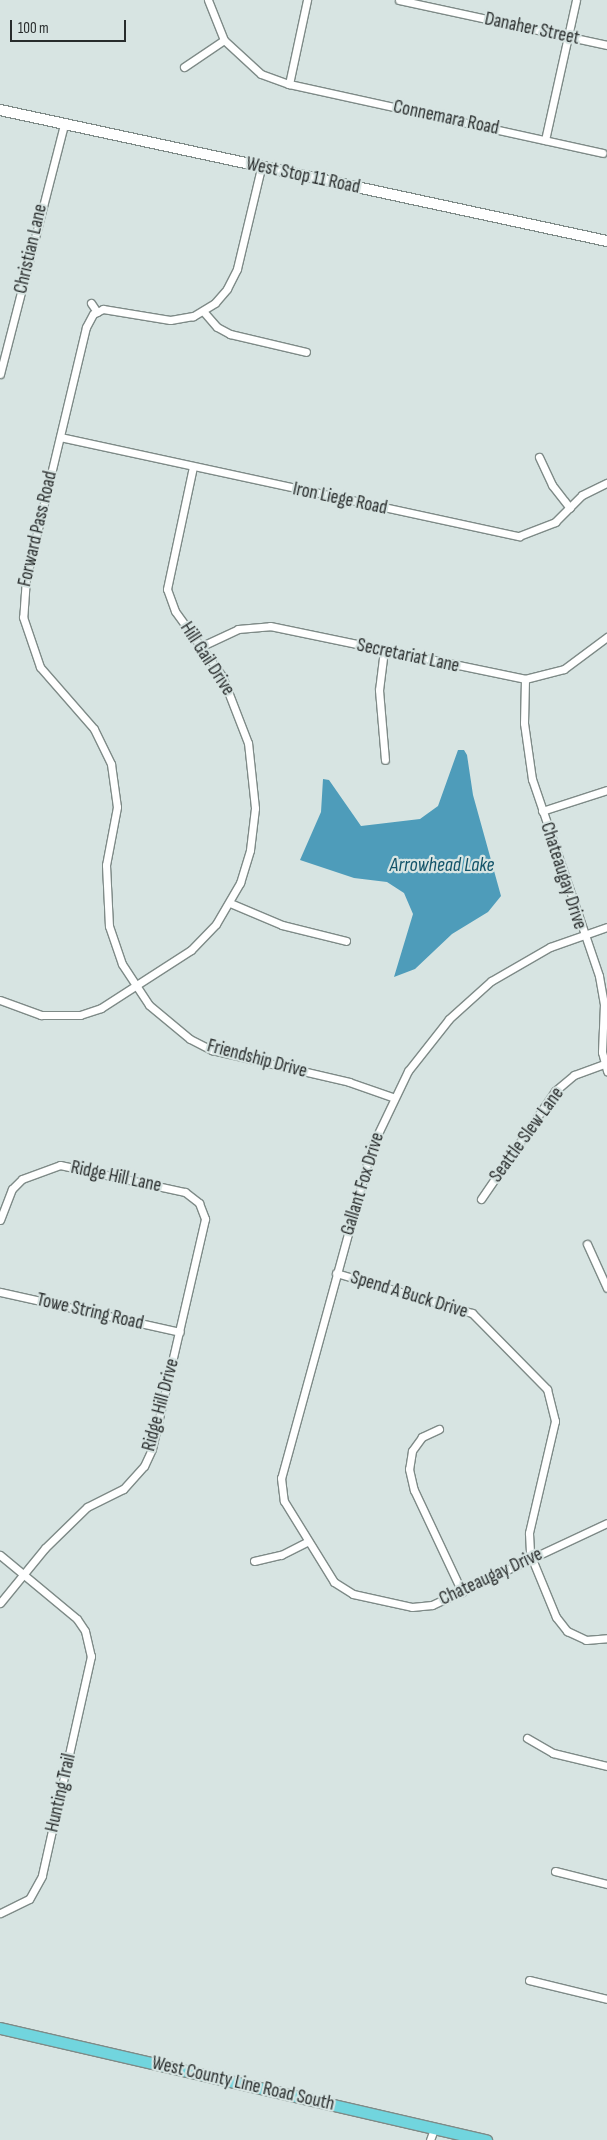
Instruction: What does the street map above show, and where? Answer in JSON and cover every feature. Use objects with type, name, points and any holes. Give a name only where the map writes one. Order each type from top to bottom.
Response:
[{"type":"main road","name":"West Stop 11 Road","points":[[0,110],[261,168],[607,241]]},
{"type":"main road","name":"West County Line Road South","points":[[0,2028],[432,2134],[486,2140]]},
{"type":"street","points":[[184,67],[224,40],[208,0]]},
{"type":"street","points":[[289,84],[307,0]]},
{"type":"street","name":"Danaher Street","points":[[399,0],[607,46]]},
{"type":"street","points":[[545,140],[576,0]]},
{"type":"street","name":"Connemara Road","points":[[224,40],[246,64],[289,84],[603,153]]},
{"type":"street","name":"Christian Lane","points":[[0,374],[64,124]]},
{"type":"street","points":[[91,302],[97,312],[110,308],[170,320],[203,311],[228,289],[237,269],[261,168]]},
{"type":"street","points":[[203,311],[218,327],[230,334],[306,352]]},
{"type":"street","name":"Forward Pass Road","points":[[97,312],[86,327],[26,578],[23,617],[40,667],[94,729],[111,764],[117,806],[106,865],[105,902],[114,944],[136,988]]},
{"type":"street","name":"Iron Liege Road","points":[[60,437],[519,536],[555,522],[582,496],[607,483]]},
{"type":"street","points":[[540,458],[552,485],[570,508]]},
{"type":"street","name":"Hill Gail Drive","points":[[136,988],[191,950],[230,903],[250,850],[253,775],[236,705],[202,646],[175,611],[167,590],[193,467]]},
{"type":"street","name":"Secretariat Lane","points":[[202,646],[238,629],[270,626],[525,679],[564,669],[607,637]]},
{"type":"street","points":[[384,650],[379,690],[385,760]]},
{"type":"street","name":"Chateaugay Drive","points":[[525,679],[526,751],[542,812],[582,934],[603,990],[606,1068]]},
{"type":"street","points":[[542,812],[607,790]]},
{"type":"street","points":[[230,903],[282,925],[346,941]]},
{"type":"street","name":"Gallant Fox Drive","points":[[306,1542],[284,1501],[281,1478],[372,1146],[392,1097],[428,1043],[472,997],[524,960],[582,934],[607,927]]},
{"type":"street","points":[[0,1000],[41,1015],[62,1017],[101,1008],[136,988]]},
{"type":"street","name":"Friendship Drive","points":[[136,988],[164,1020],[212,1050],[349,1082],[392,1097]]},
{"type":"street","name":"Seattle Slew Lane","points":[[481,1198],[555,1091],[574,1075],[606,1068]]},
{"type":"street","name":"Ridge Hill Lane","points":[[0,1220],[12,1190],[28,1174],[49,1166],[75,1166],[185,1192],[200,1206]]},
{"type":"street","name":"Ridge Hill Drive","points":[[0,1603],[24,1573],[87,1507],[123,1489],[144,1466],[180,1332],[204,1230],[200,1206]]},
{"type":"street","points":[[587,1244],[607,1288]]},
{"type":"street","name":"Spend A Buck Drive","points":[[336,1273],[472,1313],[546,1389],[554,1422],[529,1533],[531,1559],[556,1617],[567,1631],[586,1640],[607,1638]]},
{"type":"street","name":"Towe String Road","points":[[0,1292],[180,1332]]},
{"type":"street","points":[[439,1429],[422,1437],[412,1451],[409,1469],[414,1490],[462,1592]]},
{"type":"street","name":"Chateaugay Drive","points":[[306,1542],[334,1582],[352,1594],[412,1607],[432,1605],[607,1523]]},
{"type":"street","points":[[254,1561],[281,1555],[306,1542]]},
{"type":"street","points":[[0,1555],[24,1573]]},
{"type":"street","name":"Hunting Trail","points":[[2,1913],[29,1898],[42,1876],[91,1656],[85,1631],[77,1619],[24,1573]]},
{"type":"street","points":[[527,1738],[553,1753],[607,1766]]},
{"type":"street","points":[[555,1871],[607,1884]]},
{"type":"street","points":[[529,1980],[607,1999]]},
{"type":"water","name":"Arrowhead Lake","points":[[458,750],[464,750],[467,755],[473,795],[501,896],[488,912],[452,934],[415,969],[394,977],[413,914],[404,893],[387,882],[354,878],[300,860],[321,812],[323,779],[329,780],[361,826],[420,819],[438,806]]}]
